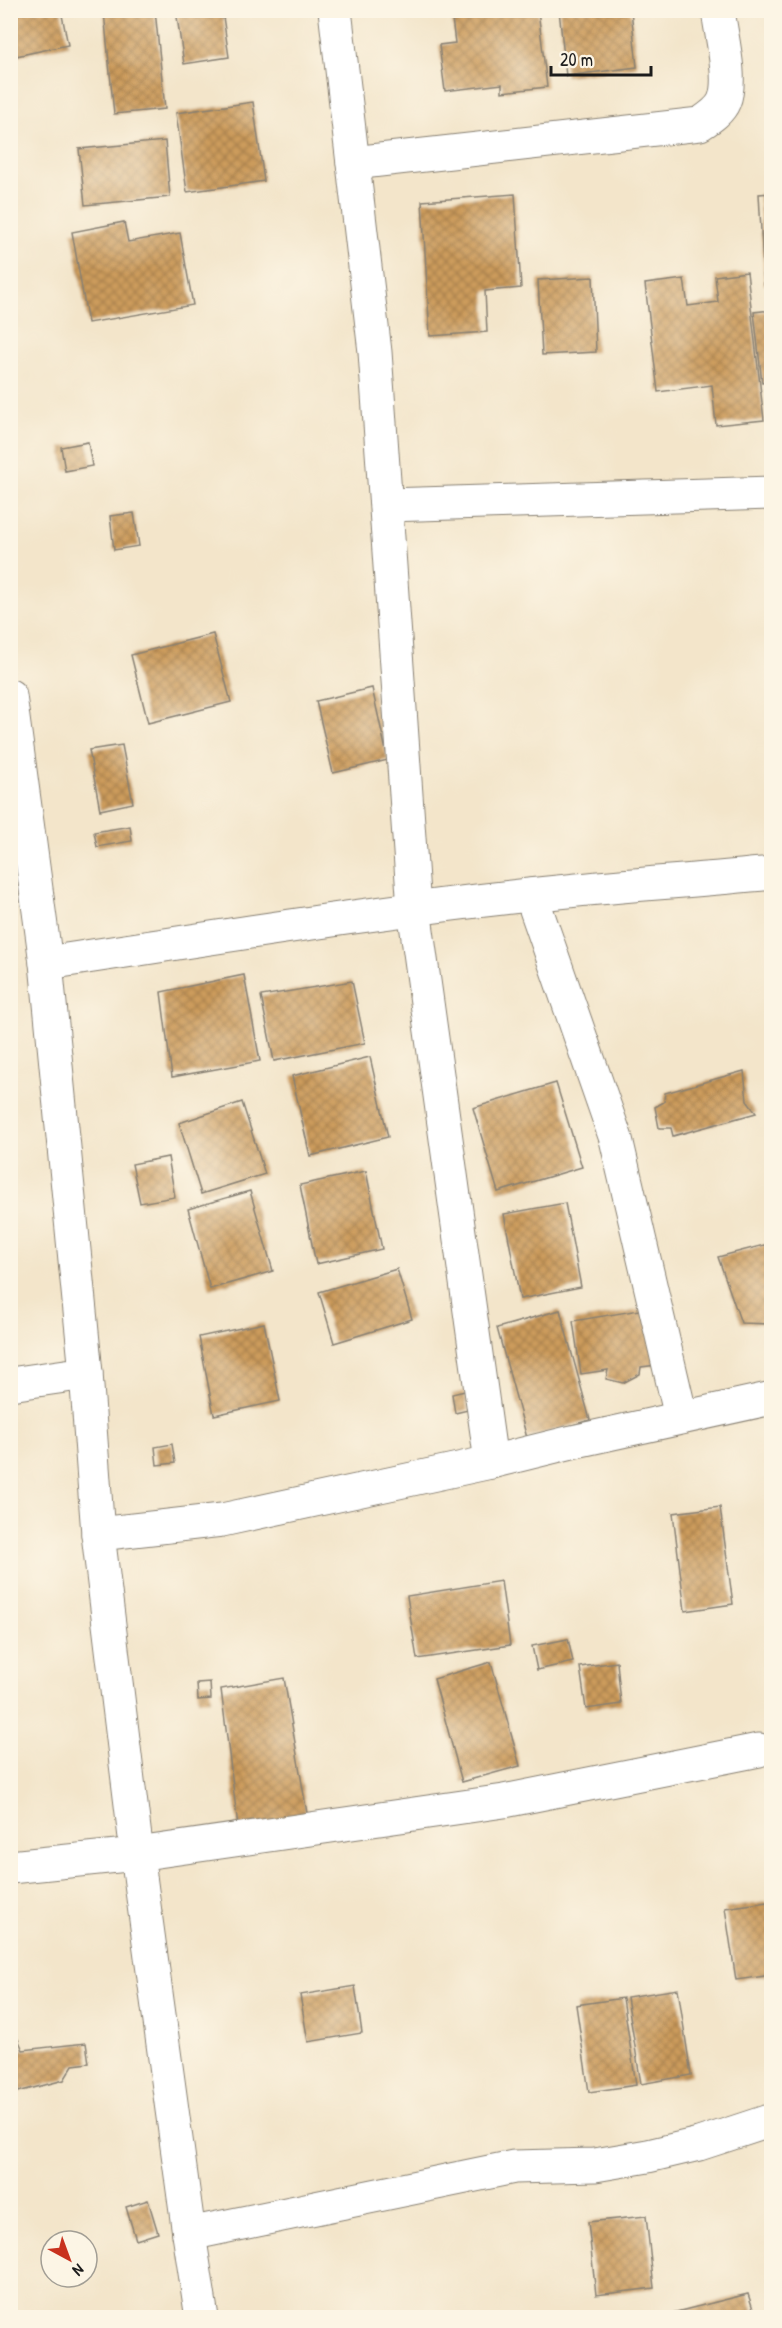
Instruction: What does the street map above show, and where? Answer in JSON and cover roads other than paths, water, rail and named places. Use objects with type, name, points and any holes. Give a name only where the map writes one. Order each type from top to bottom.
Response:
[{"type":"street","points":[[335,10],[375,352],[414,909],[491,1462]]},
{"type":"street","points":[[353,163],[700,124],[712,116],[723,104],[728,88],[718,10]]},
{"type":"street","points":[[387,504],[771,493]]},
{"type":"street","points":[[10,696],[46,963],[86,1373],[98,1534],[137,1854],[202,2318]]},
{"type":"street","points":[[46,963],[414,909],[771,873]]},
{"type":"street","points":[[531,896],[616,1139],[681,1417]]},
{"type":"street","points":[[10,1384],[86,1373]]},
{"type":"street","points":[[98,1534],[222,1520],[771,1398]]},
{"type":"street","points":[[10,1867],[137,1854],[504,1801],[759,1750]]},
{"type":"street","points":[[189,2235],[514,2167],[595,2165],[648,2156],[699,2144],[771,2120]]}]
